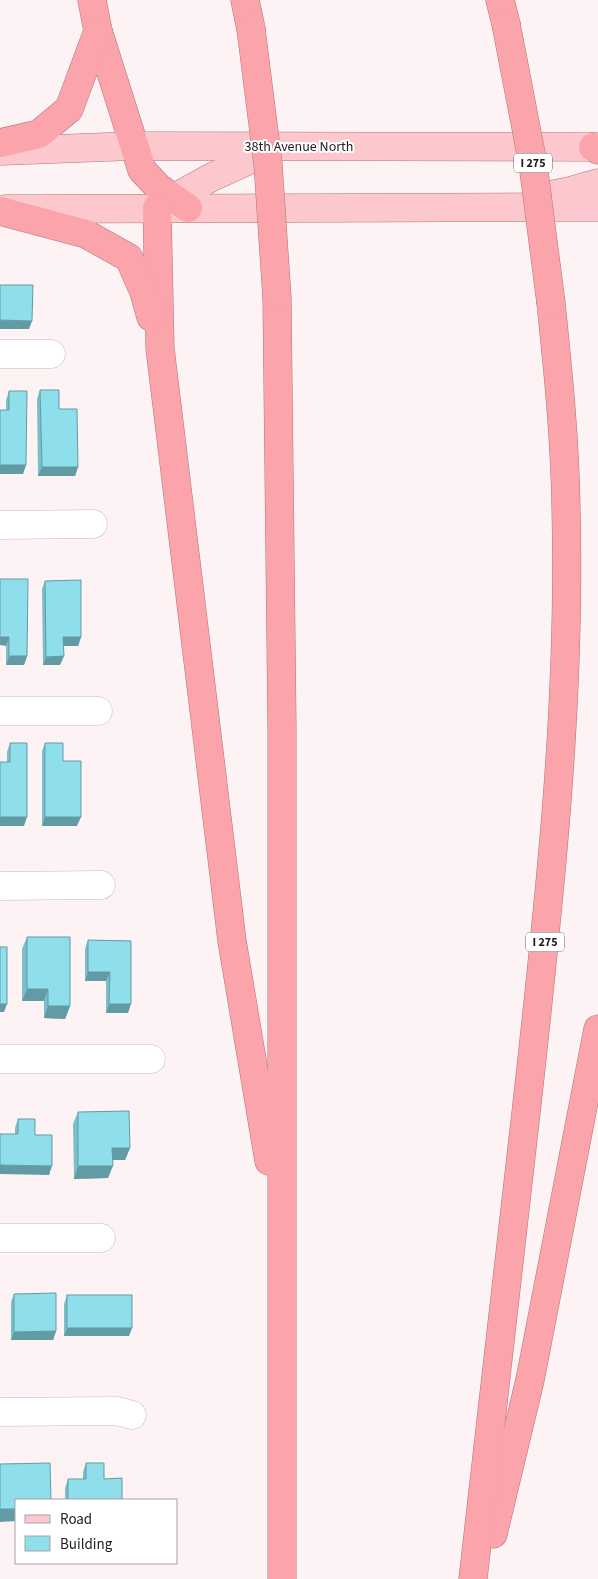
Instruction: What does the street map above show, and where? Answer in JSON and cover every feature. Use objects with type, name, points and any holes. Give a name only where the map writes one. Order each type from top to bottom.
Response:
[{"type":"highway","points":[[92,0],[98,31],[142,170],[173,205],[160,348]]},
{"type":"highway","points":[[245,0],[251,30],[268,164],[277,298],[282,727],[282,1579]]},
{"type":"highway","name":"I 275","points":[[473,1579],[544,951],[559,783],[564,695],[566,510],[563,419],[551,303],[533,164],[503,12]]},
{"type":"highway","points":[[0,143],[39,134],[69,109],[98,31]]},
{"type":"highway","points":[[0,210],[86,234],[129,258],[144,292],[160,348],[232,941],[282,1240]]},
{"type":"highway","points":[[483,1579],[532,1370],[598,1029]]},
{"type":"main road","name":"38th Avenue North","points":[[0,152],[134,146],[596,148]]},
{"type":"main road","points":[[173,205],[212,176],[281,146]]},
{"type":"main road","points":[[490,207],[570,191],[598,183]]},
{"type":"main road","points":[[0,210],[173,205],[598,207]]},
{"type":"street","points":[[0,354],[51,354]]},
{"type":"street","points":[[0,525],[93,524]]},
{"type":"street","points":[[0,711],[98,711]]},
{"type":"street","points":[[0,886],[101,885]]},
{"type":"street","points":[[0,1059],[151,1059]]},
{"type":"street","points":[[0,1238],[101,1238]]},
{"type":"street","points":[[0,1412],[117,1411],[132,1415]]},
{"type":"building","points":[[0,285],[33,285],[32,321],[0,320]]},
{"type":"building","points":[[40,390],[59,390],[59,409],[77,409],[78,467],[42,467]]},
{"type":"building","points":[[9,391],[27,391],[26,465],[0,465],[0,410],[9,410]]},
{"type":"building","points":[[0,579],[28,579],[27,656],[9,656],[9,637],[0,637]]},
{"type":"building","points":[[81,580],[81,637],[63,637],[64,656],[46,657],[45,581]]},
{"type":"building","points":[[10,743],[27,743],[27,817],[0,817],[0,762],[10,762]]},
{"type":"building","points":[[45,743],[63,743],[63,761],[81,761],[81,817],[45,817]]},
{"type":"building","points":[[27,937],[70,937],[70,1006],[48,1006],[48,989],[27,989]]},
{"type":"building","points":[[88,940],[131,941],[131,1004],[109,1004],[110,972],[88,972]]},
{"type":"building","points":[[0,947],[7,947],[7,1004],[0,1004]]},
{"type":"building","points":[[129,1111],[130,1148],[112,1148],[113,1166],[78,1166],[78,1112]]},
{"type":"building","points":[[18,1119],[35,1119],[35,1135],[52,1135],[52,1166],[0,1165],[0,1134],[18,1134]]},
{"type":"building","points":[[56,1293],[56,1331],[14,1332],[14,1294]]},
{"type":"building","points":[[67,1295],[132,1295],[132,1328],[67,1328]]},
{"type":"building","points":[[50,1463],[51,1499],[15,1499],[15,1509],[0,1509],[0,1464]]},
{"type":"building","points":[[86,1463],[104,1463],[104,1479],[122,1478],[122,1499],[68,1499],[68,1479],[86,1479]]}]
